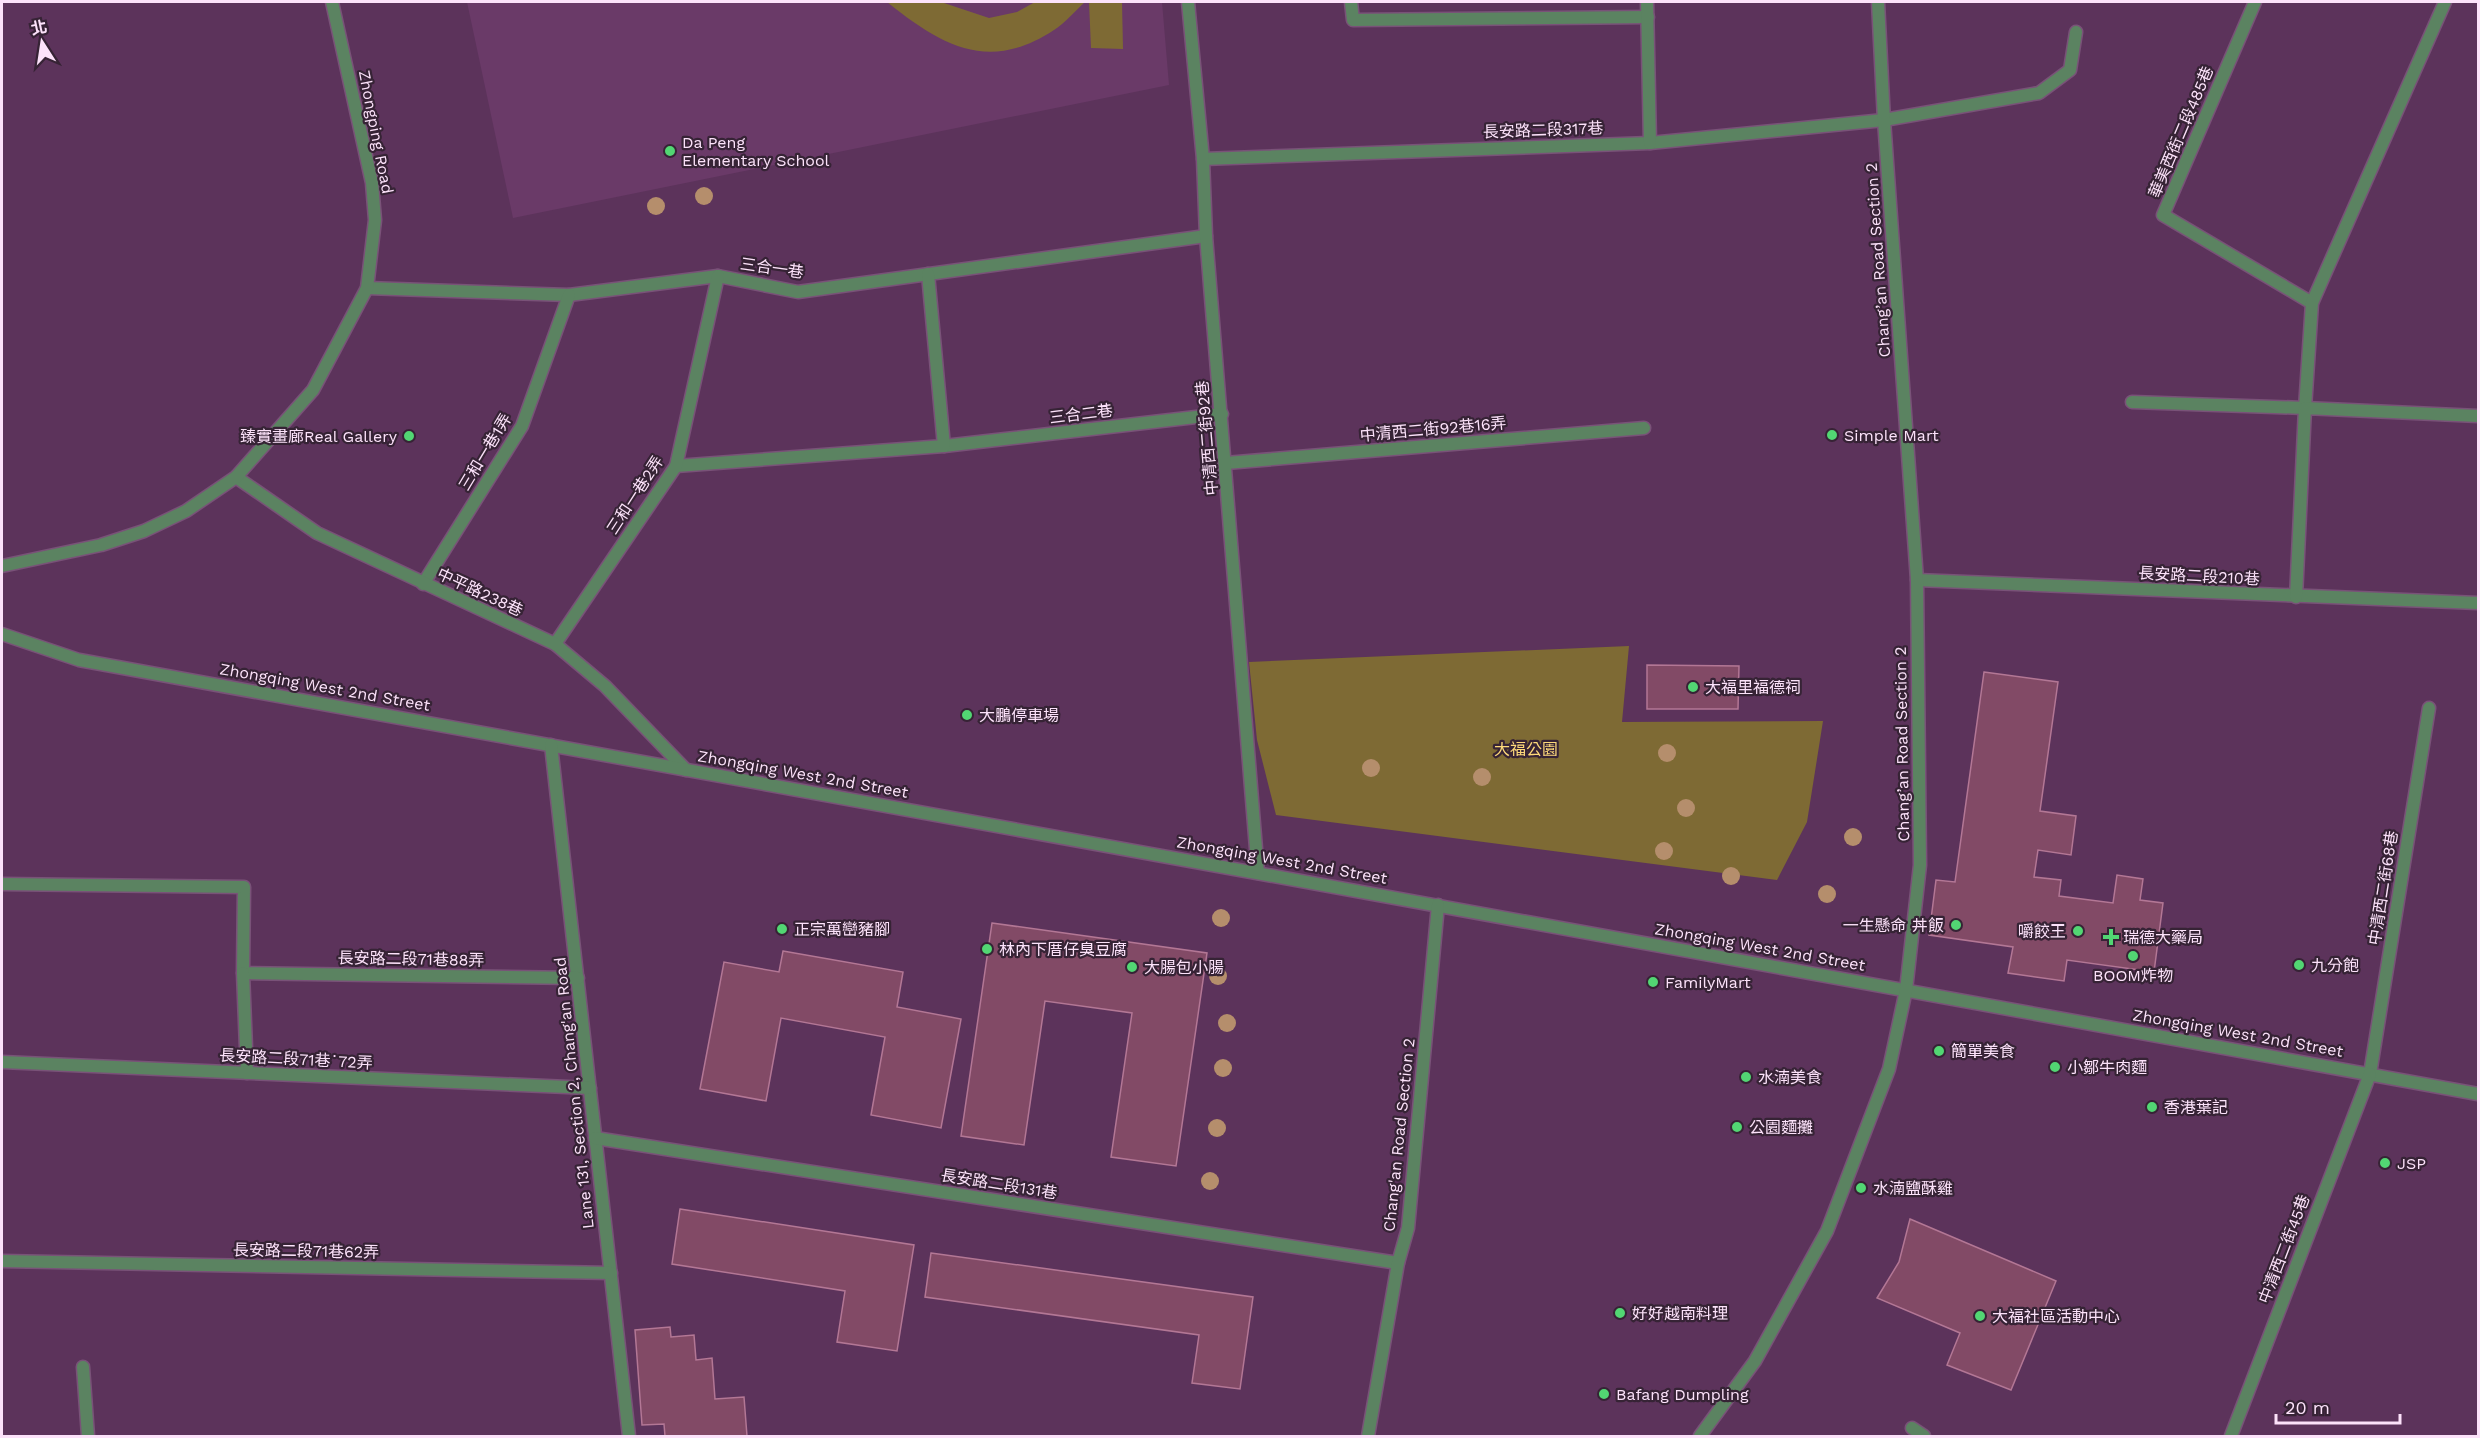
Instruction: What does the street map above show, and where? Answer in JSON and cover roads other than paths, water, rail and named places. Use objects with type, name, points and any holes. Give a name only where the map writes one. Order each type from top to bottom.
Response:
[{"type":"street","name":"Zhongping Road","points":[[2,566],[101,545],[144,531],[186,510],[236,477],[314,390],[367,288],[375,220],[372,183],[332,2]]},
{"type":"street","name":"中清西二街92巷","points":[[1188,2],[1203,159],[1206,236],[1258,873]]},
{"type":"street","points":[[1351,2],[1353,20],[1648,17]]},
{"type":"street","points":[[1647,2],[1650,143]]},
{"type":"street","name":"Chang’an Road Section 2","points":[[1700,1437],[1755,1361],[1827,1231],[1889,1069],[1906,990],[1920,865],[1917,580],[1884,120],[1878,2]]},
{"type":"street","name":"華美西街二段485巷","points":[[2255,2],[2163,215],[2312,303]]},
{"type":"street","points":[[2296,597],[2312,303],[2445,2]]},
{"type":"street","name":"長安路二段317巷","points":[[1203,159],[1650,143],[1884,120],[2039,93],[2070,70],[2076,32]]},
{"type":"street","name":"三合一巷","points":[[367,288],[569,295],[718,276],[798,292],[1206,236]]},
{"type":"street","points":[[928,274],[944,446]]},
{"type":"street","name":"三和一巷2弄","points":[[555,645],[676,466],[718,276]]},
{"type":"street","name":"三和一巷1弄","points":[[423,584],[522,426],[569,295]]},
{"type":"street","points":[[2132,402],[2478,416]]},
{"type":"street","name":"三合二巷","points":[[676,466],[944,446],[1222,414]]},
{"type":"street","name":"中清西二街92巷16弄","points":[[1226,463],[1644,428]]},
{"type":"street","name":"中平路238巷","points":[[236,477],[317,533],[555,645],[605,686],[686,770]]},
{"type":"street","name":"長安路二段210巷","points":[[1917,580],[2478,603]]},
{"type":"street","name":"Zhongqing West 2nd Street","points":[[2,634],[79,660],[2478,1094]]},
{"type":"street","name":"中清西二街68巷","points":[[2370,1074],[2429,708]]},
{"type":"street","name":"Lane 131, Section 2, Chang'an Road","points":[[551,745],[629,1437]]},
{"type":"street","points":[[2,885],[244,887],[243,973],[247,1073]]},
{"type":"street","name":"Chang'an Road Section 2","points":[[1368,1437],[1398,1263],[1408,1228],[1438,905]]},
{"type":"street","name":"長安路二段71巷88弄","points":[[243,973],[578,978]]},
{"type":"street","name":"長安路二段71巷˙72弄","points":[[2,1062],[590,1088]]},
{"type":"street","name":"中清西二街45巷","points":[[2231,1437],[2370,1074]]},
{"type":"street","name":"長安路二段131巷","points":[[595,1138],[1398,1263]]},
{"type":"street","name":"長安路二段71巷62弄","points":[[2,1261],[611,1274]]},
{"type":"street","points":[[83,1367],[88,1437]]},
{"type":"street","points":[[1912,1428],[1923,1437]]},
{"type":"place","name":"Da Peng Elementary School","points":[[670,151]]},
{"type":"place","name":"Simple Mart","points":[[1832,435]]},
{"type":"place","name":"臻實畫廊Real Gallery","points":[[409,436]]},
{"type":"place","name":"大福里福德祠","points":[[1693,687]]},
{"type":"place","name":"大鵬停車場","points":[[967,715]]},
{"type":"place","name":"一生懸命 丼飯","points":[[1956,925]]},
{"type":"place","name":"正宗萬巒豬腳","points":[[782,929]]},
{"type":"place","name":"嚼餃王","points":[[2078,931]]},
{"type":"place","name":"瑞德大藥局","points":[[2111,937]]},
{"type":"place","name":"林內下厝仔臭豆腐","points":[[987,949]]},
{"type":"place","name":"BOOM炸物","points":[[2133,956]]},
{"type":"place","name":"九分飽","points":[[2299,965]]},
{"type":"place","name":"大腸包小腸","points":[[1132,967]]},
{"type":"place","name":"FamilyMart","points":[[1653,982]]},
{"type":"place","name":"簡單美食","points":[[1939,1051]]},
{"type":"place","name":"小鄒牛肉麵","points":[[2055,1067]]},
{"type":"place","name":"水湳美食","points":[[1746,1077]]},
{"type":"place","name":"香港葉記","points":[[2152,1107]]},
{"type":"place","name":"公園麵攤","points":[[1737,1127]]},
{"type":"place","name":"JSP","points":[[2385,1163]]},
{"type":"place","name":"水湳鹽酥雞","points":[[1861,1188]]},
{"type":"place","name":"好好越南料理","points":[[1620,1313]]},
{"type":"place","name":"大福社區活動中心","points":[[1980,1316]]},
{"type":"place","name":"Bafang Dumpling","points":[[1604,1394]]},
{"type":"park label","name":"大福公園","points":[[1526,749]]}]
